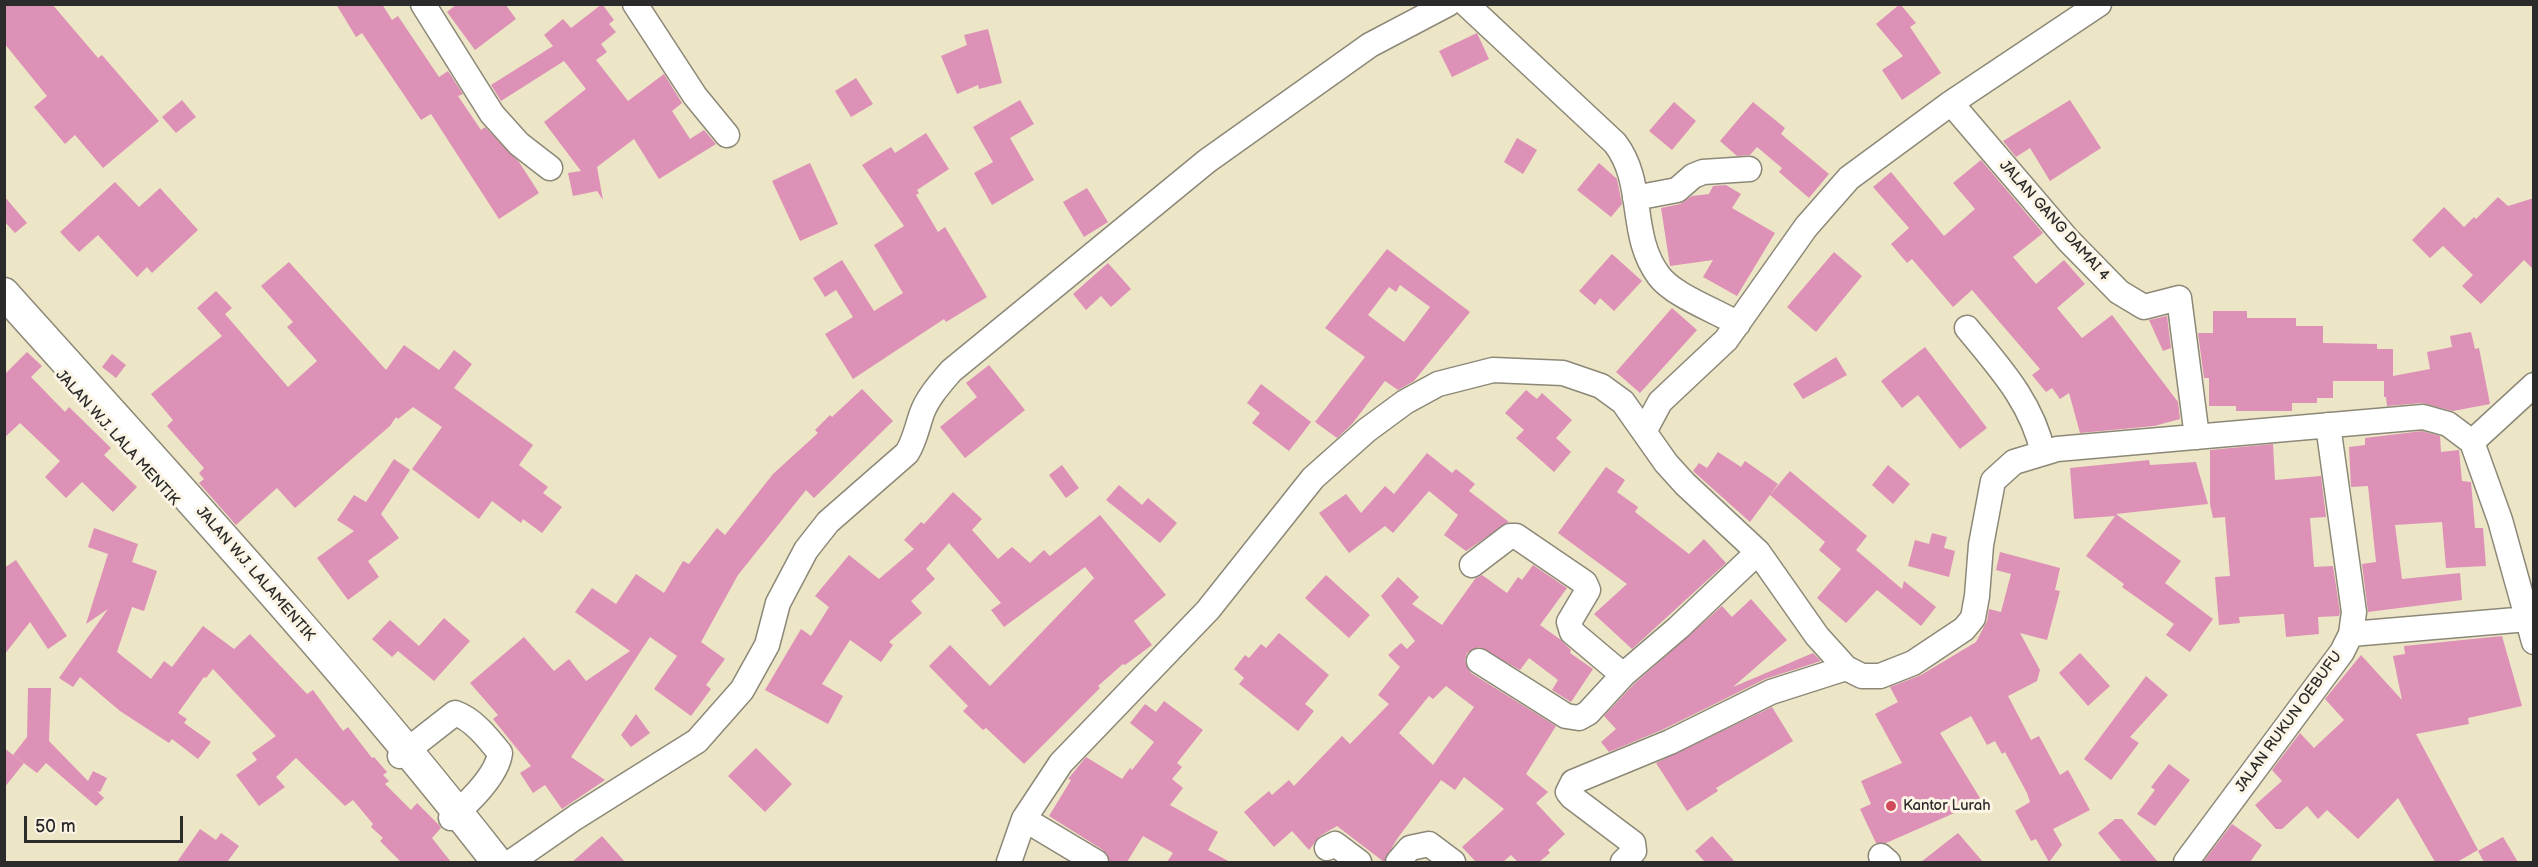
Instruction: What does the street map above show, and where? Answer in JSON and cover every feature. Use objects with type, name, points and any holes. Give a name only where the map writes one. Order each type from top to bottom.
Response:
[{"type":"main road","name":"JALAN W.J. LALAMENTIK","points":[[4,293],[198,508],[403,753]]},
{"type":"main road","name":"JALAN W.J. LALA MENTIK","points":[[4,315],[403,753],[455,815],[485,862]]},
{"type":"main road","points":[[455,815],[497,862]]},
{"type":"street","points":[[423,4],[492,114],[519,144],[550,168]]},
{"type":"street","points":[[635,4],[695,96],[727,135]]},
{"type":"street","points":[[511,862],[576,817],[697,741],[724,713],[742,690],[767,645],[778,603],[806,550],[828,522],[907,453],[915,440],[922,412],[932,393],[951,371],[1093,257],[1207,161],[1370,45],[1448,4]]},
{"type":"street","points":[[1466,4],[1615,143],[1626,157],[1632,173],[1640,235],[1660,278],[1738,324]]},
{"type":"street","points":[[1645,430],[1660,402],[1707,360],[1738,324],[1806,227],[1849,178],[1951,103],[2099,4]]},
{"type":"street","name":"JALAN GANG DAMAI 4","points":[[1951,103],[2068,240],[2119,292],[2144,307],[2179,298],[2189,395],[2197,437]]},
{"type":"street","points":[[1635,198],[1677,189],[1693,176],[1703,172],[1749,169]]},
{"type":"street","points":[[1967,328],[2018,390],[2037,429],[2043,453]]},
{"type":"street","points":[[1009,862],[1024,819],[1061,763],[1208,610],[1313,478],[1367,430],[1405,402],[1438,384],[1493,370],[1563,373],[1601,386],[1623,402],[1645,430],[1666,463],[1685,484],[1758,552],[1817,636],[1846,668],[1862,676],[1880,676],[1913,663],[1964,629],[1973,618],[1981,545],[1993,481],[2014,462],[2057,448],[2423,417],[2448,424],[2472,442],[2500,520],[2531,630],[2351,634]]},
{"type":"street","points":[[2472,442],[2534,385]]},
{"type":"street","name":"JALAN RUKUN OEBUFU","points":[[2186,862],[2342,651],[2351,634],[2354,612],[2328,425]]},
{"type":"street","points":[[1472,565],[1510,536],[1516,536],[1585,583],[1587,590],[1569,622],[1572,632],[1623,675]]},
{"type":"street","points":[[1479,661],[1566,716],[1579,718],[1588,713],[1623,675],[1678,628],[1758,552]]},
{"type":"street","points":[[1623,862],[1634,851],[1633,843],[1572,797],[1568,792],[1573,782],[1670,742],[1772,692],[1846,668]]},
{"type":"street","points":[[403,753],[455,713],[465,717],[495,747],[500,753],[499,761],[455,815]]},
{"type":"street","points":[[1024,819],[1096,862]]},
{"type":"street","points":[[1398,862],[1410,848],[1429,843],[1453,862]]},
{"type":"street","points":[[1327,848],[1335,844],[1359,862]]},
{"type":"building","points":[[4,4],[52,4],[98,58],[102,55],[159,121],[103,168],[75,135],[65,144],[34,107],[47,96],[4,43]]},
{"type":"building","points":[[336,4],[382,4],[392,20],[398,16],[439,77],[448,71],[463,94],[458,96],[481,130],[485,127],[519,162],[539,193],[499,219],[431,114],[421,120],[362,33],[356,37]]},
{"type":"building","points":[[457,4],[505,4],[516,19],[475,50],[447,12]]},
{"type":"building","points":[[602,4],[614,20],[609,24],[616,32],[601,44],[607,52],[596,60],[628,101],[664,74],[682,103],[672,111],[690,139],[704,130],[716,144],[659,179],[634,139],[597,167],[603,200],[597,191],[573,196],[568,173],[581,171],[544,122],[586,89],[564,61],[501,101],[491,85],[553,46],[544,35],[563,19],[571,28]]},
{"type":"building","points":[[1900,4],[1916,23],[1910,27],[1941,73],[1902,100],[1882,70],[1903,56],[1876,24]]},
{"type":"building","points":[[988,29],[1002,83],[979,89],[978,85],[957,94],[941,56],[967,45],[964,35]]},
{"type":"building","points":[[1477,33],[1489,59],[1452,77],[1439,51]]},
{"type":"building","points":[[856,78],[873,104],[851,117],[835,91]]},
{"type":"building","points":[[182,100],[196,117],[176,133],[162,117]]},
{"type":"building","points":[[1020,100],[1034,124],[1010,138],[1034,180],[992,205],[974,173],[993,162],[973,127]]},
{"type":"building","points":[[2070,100],[2101,148],[2050,181],[2030,148],[2016,157],[2003,141]]},
{"type":"building","points":[[1674,102],[1696,121],[1672,150],[1649,131]]},
{"type":"building","points":[[1753,102],[1785,128],[1781,134],[1829,174],[1809,198],[1779,172],[1782,168],[1757,147],[1750,155],[1737,156],[1720,141]]},
{"type":"building","points":[[926,133],[949,169],[917,190],[919,193],[916,195],[938,232],[945,227],[987,297],[946,322],[944,319],[853,379],[825,334],[853,317],[836,290],[825,297],[813,278],[842,260],[874,311],[903,293],[874,245],[904,226],[862,165],[891,147],[895,153]]},
{"type":"building","points":[[1517,138],[1537,150],[1523,174],[1504,162]]},
{"type":"building","points":[[1981,160],[2043,233],[2013,257],[2036,284],[2064,260],[2085,284],[2057,308],[2082,338],[2112,315],[2178,402],[2180,419],[2154,426],[2080,433],[2069,393],[2060,399],[2052,388],[2046,392],[2032,375],[2040,369],[1972,290],[1953,307],[1912,259],[1907,263],[1891,244],[1909,228],[1873,187],[1891,172],[1944,236],[1975,209],[1953,183]]},
{"type":"building","points":[[810,163],[838,224],[800,241],[772,181]]},
{"type":"building","points":[[1599,163],[1617,179],[1622,204],[1611,217],[1577,190]]},
{"type":"building","points":[[115,182],[139,207],[160,188],[198,230],[152,273],[147,267],[137,277],[98,235],[79,252],[60,232]]},
{"type":"building","points":[[1726,185],[1741,194],[1732,208],[1775,233],[1737,296],[1703,277],[1713,260],[1670,266],[1661,208],[1680,204],[1692,196],[1709,194],[1713,186]]},
{"type":"building","points":[[1087,188],[1108,222],[1084,237],[1063,202]]},
{"type":"building","points":[[4,196],[27,223],[15,233],[4,221]]},
{"type":"building","points":[[2498,197],[2508,206],[2534,198],[2534,270],[2524,260],[2481,304],[2462,286],[2473,275],[2443,246],[2430,258],[2412,240],[2444,207],[2464,227],[2474,217],[2476,219]]},
{"type":"building","points":[[1387,249],[1470,312],[1414,381],[1398,390],[1385,381],[1352,424],[1337,438],[1315,422],[1365,357],[1325,328]],"holes":[[[1400,285],[1430,307],[1404,342],[1368,315],[1389,287],[1396,292]]]},
{"type":"building","points":[[1834,252],[1862,276],[1816,332],[1787,307]]},
{"type":"building","points":[[1612,254],[1642,281],[1614,311],[1600,298],[1595,305],[1579,291]]},
{"type":"building","points":[[289,262],[386,370],[404,345],[439,370],[454,350],[472,364],[454,388],[533,445],[519,465],[548,487],[543,493],[562,507],[542,533],[523,519],[521,523],[492,501],[479,519],[412,469],[442,427],[413,407],[398,419],[396,417],[390,426],[295,508],[277,488],[236,525],[199,483],[204,479],[199,473],[204,468],[167,426],[173,420],[151,394],[222,336],[197,308],[216,291],[232,308],[225,314],[288,387],[317,361],[287,327],[293,322],[261,286]]},
{"type":"building","points":[[1108,263],[1131,289],[1111,307],[1101,296],[1086,310],[1073,294]]},
{"type":"building","points":[[1672,308],[1697,330],[1640,393],[1616,372]]},
{"type":"building","points":[[2213,311],[2247,311],[2247,318],[2296,318],[2296,326],[2323,326],[2323,343],[2377,344],[2377,349],[2393,349],[2393,376],[2430,369],[2427,352],[2452,347],[2450,336],[2471,332],[2475,349],[2479,348],[2490,404],[2453,411],[2422,403],[2387,406],[2386,397],[2384,397],[2384,381],[2333,381],[2333,398],[2317,398],[2317,403],[2292,403],[2292,411],[2236,411],[2236,406],[2209,406],[2209,378],[2204,378],[2198,333],[2213,333]]},
{"type":"building","points":[[2167,316],[2171,348],[2163,351],[2149,320]]},
{"type":"building","points":[[1925,347],[1987,428],[1960,449],[1918,395],[1902,408],[1881,381]]},
{"type":"building","points":[[27,352],[42,366],[31,377],[65,412],[69,407],[111,448],[104,455],[137,487],[113,512],[82,482],[66,498],[45,477],[60,461],[20,423],[4,438],[4,375]]},
{"type":"building","points":[[112,354],[126,365],[116,378],[102,367]]},
{"type":"building","points":[[1836,357],[1847,375],[1803,399],[1793,384]]},
{"type":"building","points":[[989,365],[1025,410],[965,458],[940,427],[977,397],[966,383]]},
{"type":"building","points":[[1261,384],[1311,422],[1289,451],[1252,423],[1260,413],[1247,403]]},
{"type":"building","points":[[862,389],[893,421],[814,498],[806,490],[738,575],[701,642],[725,659],[706,685],[711,689],[691,716],[654,689],[677,656],[650,637],[571,757],[605,780],[562,809],[545,785],[533,793],[520,773],[531,766],[493,719],[498,715],[470,683],[524,637],[554,671],[569,659],[586,681],[630,651],[575,612],[592,588],[616,604],[636,574],[664,593],[683,561],[689,564],[717,528],[725,535],[773,474],[818,433],[815,430],[830,415],[832,417]]},
{"type":"building","points":[[1526,390],[1537,399],[1542,393],[1572,420],[1556,438],[1571,452],[1554,472],[1516,438],[1524,430],[1505,413]]},
{"type":"building","points":[[2422,431],[2440,436],[2441,452],[2459,450],[2462,481],[2471,482],[2475,528],[2483,528],[2486,566],[2446,568],[2442,522],[2395,525],[2402,579],[2460,573],[2462,600],[2368,612],[2362,564],[2376,562],[2368,486],[2351,487],[2349,447],[2365,445],[2365,438]]},
{"type":"building","points":[[2273,444],[2275,480],[2321,476],[2326,517],[2310,518],[2314,567],[2333,566],[2340,612],[2339,616],[2318,617],[2319,634],[2286,637],[2284,614],[2239,617],[2240,623],[2219,625],[2215,577],[2230,576],[2225,517],[2213,518],[2210,504],[2210,450]]},
{"type":"building","points":[[1718,452],[1741,467],[1745,461],[1778,484],[1750,522],[1693,471],[1699,463],[1707,468]]},
{"type":"building","points":[[1427,453],[1452,473],[1456,469],[1475,484],[1469,491],[1509,522],[1466,551],[1444,535],[1458,515],[1429,491],[1393,533],[1385,526],[1349,553],[1319,513],[1346,494],[1361,513],[1385,486],[1394,494]]},
{"type":"building","points":[[394,459],[410,470],[381,514],[399,538],[368,561],[379,577],[348,600],[317,558],[354,531],[337,520],[354,495],[366,502]]},
{"type":"building","points":[[2149,460],[2150,465],[2196,462],[2208,504],[2116,514],[2181,561],[2165,583],[2213,619],[2190,652],[2166,635],[2174,624],[2122,587],[2124,584],[2086,556],[2115,516],[2074,519],[2070,468]]},
{"type":"building","points":[[1062,465],[1079,488],[1066,498],[1049,475]]},
{"type":"building","points":[[1888,465],[1910,484],[1893,504],[1872,485]]},
{"type":"building","points":[[1606,467],[1625,480],[1617,492],[1638,507],[1635,512],[1689,554],[1704,539],[1726,563],[1632,649],[1594,614],[1627,584],[1558,533]]},
{"type":"building","points":[[1790,471],[1867,536],[1856,550],[1902,589],[1904,581],[1936,607],[1921,626],[1877,590],[1846,623],[1817,598],[1841,569],[1819,550],[1825,542],[1770,495]]},
{"type":"building","points":[[1119,485],[1142,505],[1148,498],[1177,523],[1160,543],[1106,500]]},
{"type":"building","points":[[953,492],[982,519],[972,530],[998,559],[1012,547],[1030,563],[1044,550],[1050,556],[1100,515],[1166,595],[1134,621],[1152,645],[1125,665],[1123,664],[1098,686],[1100,688],[1024,764],[986,728],[983,730],[963,711],[968,706],[929,666],[950,645],[990,686],[1094,578],[1085,567],[1004,627],[991,610],[1001,603],[949,543],[926,569],[935,579],[911,601],[922,613],[889,642],[893,645],[881,662],[850,640],[822,684],[843,696],[828,724],[765,690],[801,629],[811,636],[829,607],[815,596],[849,555],[879,579],[914,549],[904,540],[921,522],[924,524]]},
{"type":"building","points":[[94,528],[138,544],[132,562],[157,571],[144,611],[132,607],[117,652],[151,679],[164,661],[172,667],[203,626],[234,649],[250,634],[307,694],[313,690],[343,731],[348,727],[372,758],[374,757],[387,772],[383,775],[389,781],[385,784],[411,810],[417,803],[439,825],[441,828],[432,838],[451,862],[401,862],[380,841],[383,838],[371,827],[373,824],[353,800],[345,806],[296,758],[276,777],[285,787],[259,806],[236,775],[257,760],[252,753],[276,736],[213,669],[206,678],[204,677],[178,713],[187,719],[184,723],[211,742],[198,759],[172,739],[169,743],[120,711],[80,677],[73,687],[59,678],[108,609],[86,624],[108,554],[88,547]]},
{"type":"building","points":[[1932,533],[1947,537],[1944,548],[1955,551],[1949,577],[1908,566],[1915,540],[1929,544]]},
{"type":"building","points":[[2000,552],[2060,568],[2055,590],[2060,591],[2047,640],[2020,633],[2040,670],[2037,681],[2008,696],[2031,740],[2039,736],[2060,775],[2068,770],[2090,810],[2053,829],[2062,845],[2049,862],[2036,839],[2031,841],[2015,811],[2030,802],[2027,793],[2005,752],[2002,754],[1995,741],[1987,745],[1971,716],[1940,733],[1980,798],[1959,811],[1886,843],[1876,843],[1860,809],[1871,804],[1861,781],[1902,763],[1875,714],[1898,702],[1890,687],[1921,675],[1976,642],[1987,621],[1989,609],[2001,612],[2011,574],[1996,570]]},
{"type":"building","points":[[16,560],[67,636],[48,649],[30,622],[4,655],[4,568]]},
{"type":"building","points":[[1533,565],[1567,588],[1540,625],[1561,640],[1571,650],[1570,653],[1593,669],[1571,702],[1552,690],[1558,680],[1529,658],[1520,670],[1479,647],[1467,653],[1465,661],[1471,673],[1556,726],[1526,774],[1548,792],[1536,803],[1565,834],[1548,850],[1550,853],[1539,862],[1518,862],[1511,855],[1503,862],[1476,862],[1462,847],[1504,809],[1464,777],[1455,790],[1441,780],[1397,839],[1384,862],[1337,826],[1320,836],[1309,850],[1292,831],[1274,847],[1244,812],[1269,791],[1272,795],[1289,780],[1294,786],[1342,736],[1350,744],[1389,704],[1378,695],[1400,667],[1388,655],[1401,643],[1407,649],[1415,641],[1381,596],[1398,577],[1419,597],[1412,604],[1442,625],[1475,579],[1482,575],[1507,593],[1518,577],[1522,580]],"holes":[[[1446,686],[1474,707],[1433,765],[1399,733],[1429,696],[1433,699]]]},
{"type":"building","points":[[1326,575],[1370,615],[1349,638],[1305,598]]},
{"type":"building","points":[[1751,599],[1787,640],[1733,687],[1813,653],[1821,661],[1765,679],[1664,729],[1609,752],[1601,742],[1616,729],[1604,716],[1633,685],[1722,606],[1732,617]]},
{"type":"building","points":[[444,618],[470,641],[434,681],[398,651],[392,657],[372,639],[390,620],[419,646]]},
{"type":"building","points":[[1279,633],[1329,675],[1305,704],[1314,711],[1298,731],[1239,684],[1244,678],[1234,669],[1245,655],[1249,658],[1261,644],[1266,648]]},
{"type":"building","points":[[2502,636],[2522,706],[2468,718],[2469,724],[2416,734],[2478,850],[2457,862],[2435,862],[2398,798],[2358,839],[2327,810],[2318,819],[2307,806],[2282,829],[2276,829],[2255,805],[2282,781],[2272,770],[2300,733],[2314,748],[2344,720],[2325,699],[2361,655],[2402,700],[2393,656],[2405,654],[2404,646]]},
{"type":"building","points":[[2080,653],[2110,686],[2088,706],[2059,673]]},
{"type":"building","points":[[2146,676],[2168,695],[2130,737],[2139,743],[2111,780],[2084,759]]},
{"type":"building","points":[[28,688],[51,688],[49,741],[88,781],[93,771],[107,778],[100,792],[97,791],[104,798],[96,806],[46,763],[37,773],[13,755],[27,737]]},
{"type":"building","points":[[1164,701],[1203,730],[1177,763],[1182,767],[1172,779],[1183,788],[1170,805],[1218,832],[1208,850],[1230,862],[1167,862],[1173,853],[1143,836],[1127,862],[1110,862],[1103,850],[1049,816],[1071,780],[1068,779],[1086,757],[1122,779],[1130,768],[1132,770],[1154,742],[1130,723],[1145,704],[1156,712]]},
{"type":"building","points":[[1772,707],[1793,741],[1716,788],[1718,791],[1687,811],[1656,763]]},
{"type":"building","points":[[636,714],[650,733],[631,747],[621,735]]},
{"type":"building","points":[[4,748],[24,763],[4,788]]},
{"type":"building","points":[[756,748],[792,784],[765,812],[728,776]]},
{"type":"building","points":[[2169,764],[2190,780],[2155,826],[2137,814],[2155,790],[2151,787]]},
{"type":"building","points":[[2115,819],[2122,819],[2158,862],[2122,862],[2098,833]]},
{"type":"building","points":[[2232,824],[2262,845],[2250,862],[2203,862]]},
{"type":"building","points":[[200,829],[216,840],[221,833],[239,846],[227,862],[177,862]]},
{"type":"building","points":[[1958,833],[1983,862],[1921,862]]},
{"type":"building","points":[[602,836],[625,862],[572,862]]},
{"type":"building","points":[[1712,836],[1735,862],[1705,862],[1695,851]]},
{"type":"building","points":[[2503,837],[2518,862],[2484,862],[2478,851]]},
{"type":"place","name":"Kantor Lurah","points":[[1891,806]]}]
